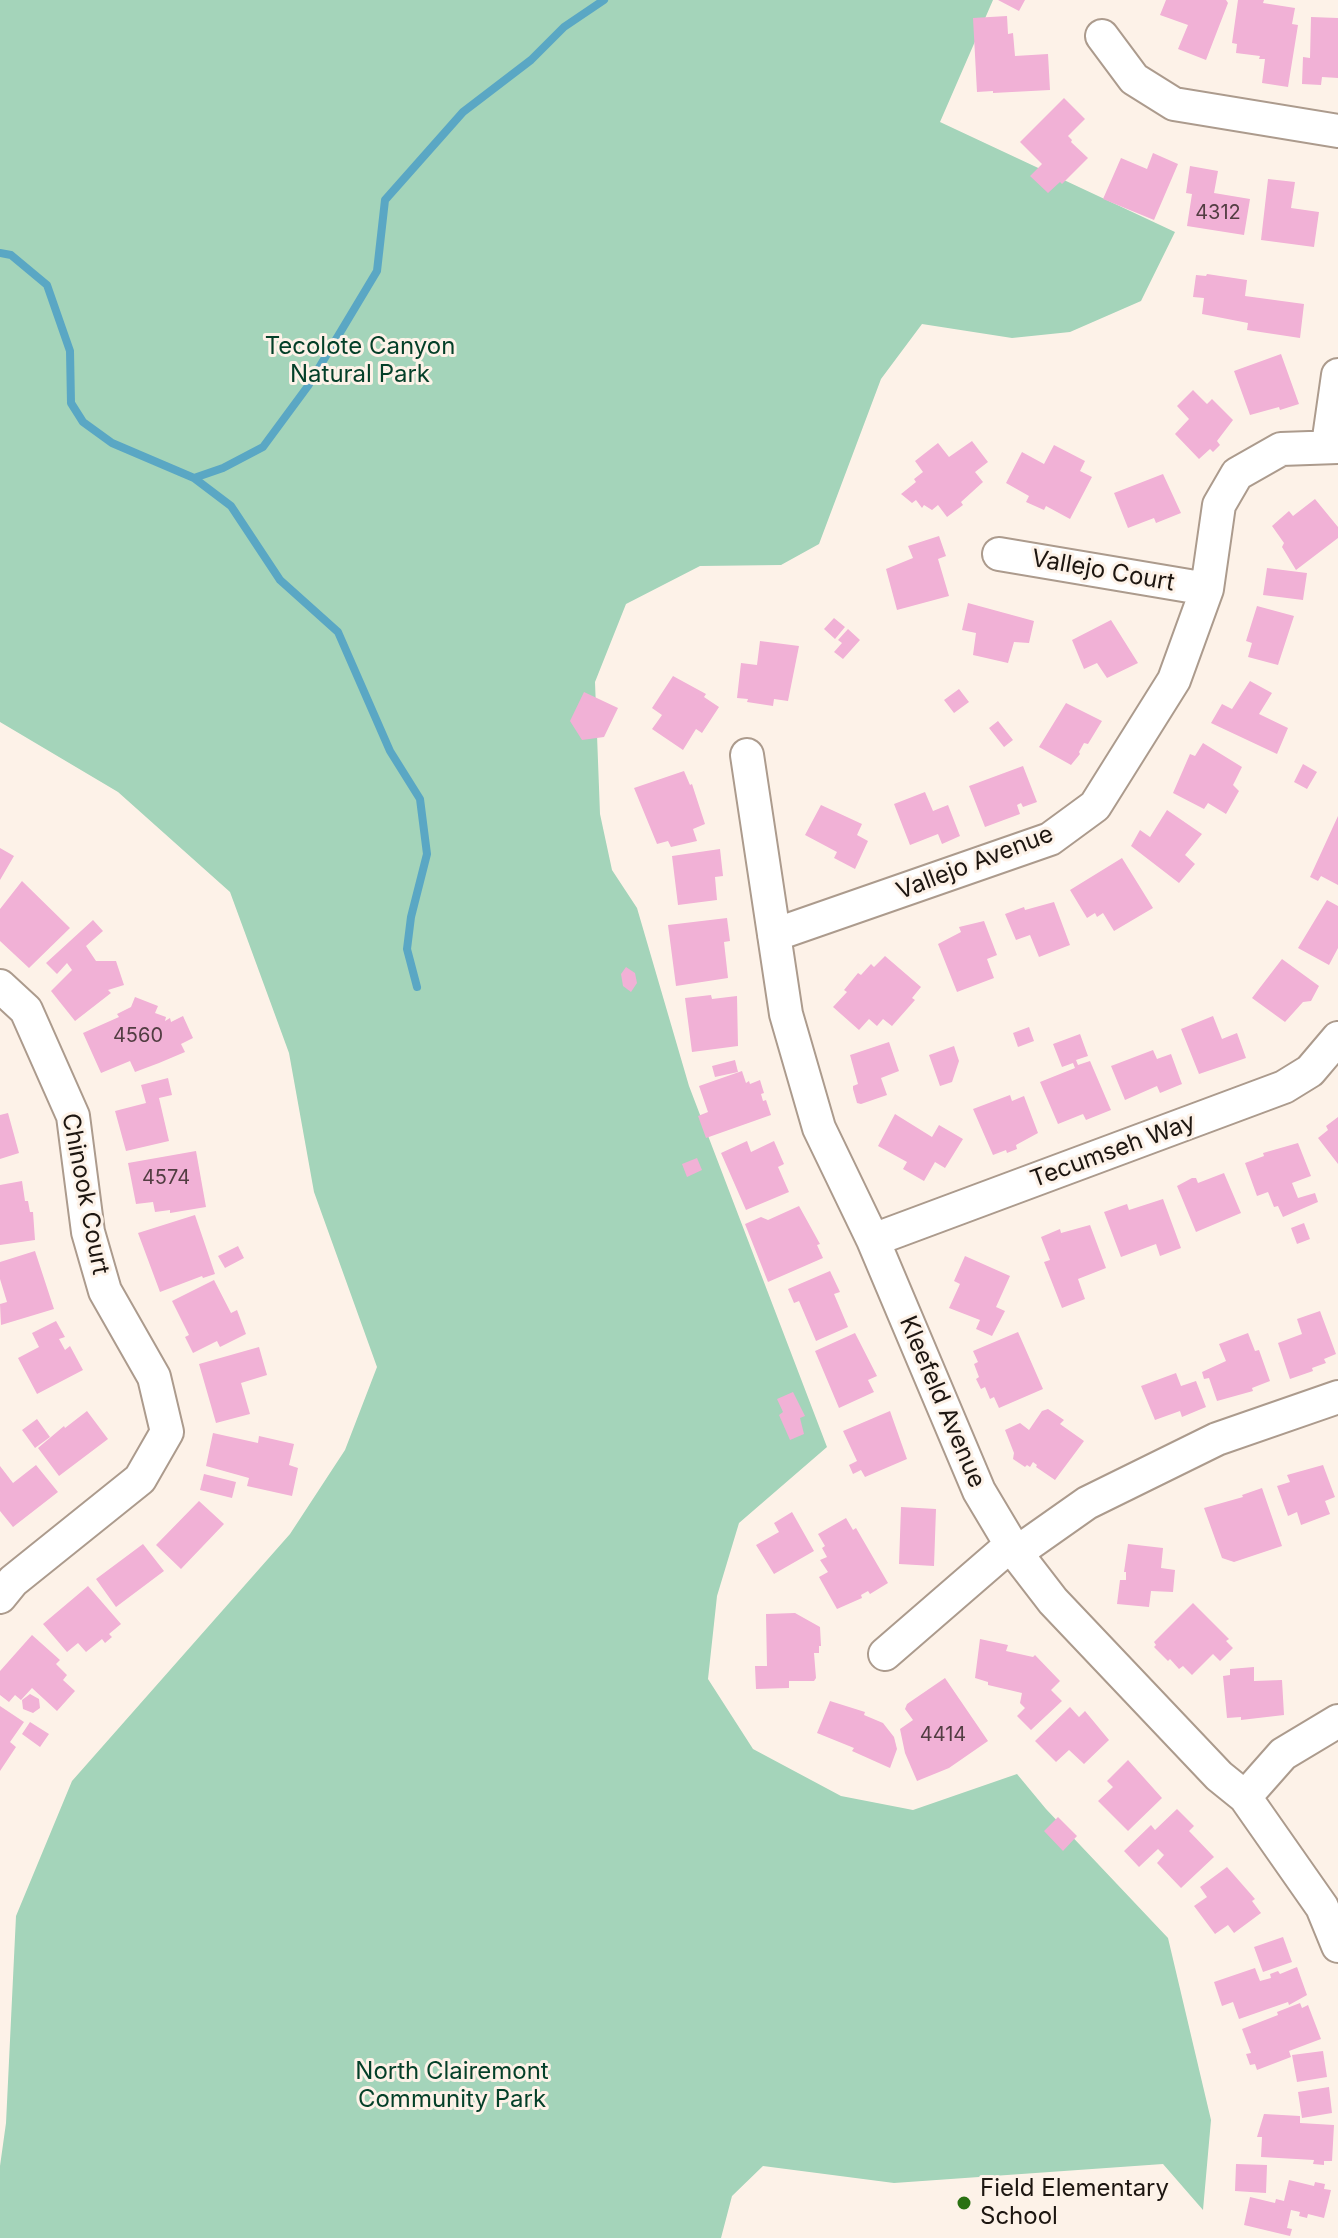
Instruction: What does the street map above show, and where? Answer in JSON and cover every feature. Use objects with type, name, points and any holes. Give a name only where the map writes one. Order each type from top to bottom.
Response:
[{"type":"street","points":[[1102,36],[1134,79],[1174,104],[1338,131]]},
{"type":"street","points":[[1333,446],[1338,375]]},
{"type":"street","name":"Vallejo Avenue","points":[[774,935],[1050,839],[1095,806],[1174,680],[1207,589],[1219,505],[1237,474],[1281,449],[1333,446]]},
{"type":"street","name":"Vallejo Court","points":[[999,554],[1207,589]]},
{"type":"street","name":"Kleefeld Avenue","points":[[747,755],[786,1014],[819,1128],[873,1240],[979,1491],[1014,1548],[1053,1601],[1219,1776],[1245,1797],[1322,1907],[1338,1946]]},
{"type":"street","name":"Chinook Court","points":[[0,986],[26,1010],[73,1116],[88,1232],[105,1291],[154,1377],[167,1432],[140,1479],[13,1581],[0,1597]]},
{"type":"street","name":"Tecumseh Way","points":[[873,1240],[1284,1087],[1310,1071],[1338,1038]]},
{"type":"street","points":[[885,1654],[1014,1548],[1087,1503],[1217,1439],[1338,1397]]},
{"type":"street","points":[[1245,1797],[1283,1754],[1338,1721]]},
{"type":"green space","name":"Tecolote Canyon Natural Park","points":[[0,0],[993,0],[940,122],[1175,232],[1141,301],[1070,332],[1012,338],[922,324],[881,379],[819,544],[781,565],[700,566],[626,604],[595,682],[600,814],[612,870],[637,908],[689,1086],[827,1447],[739,1523],[717,1596],[708,1679],[753,1749],[841,1796],[913,1810],[1017,1774],[1168,1938],[1211,2120],[1203,2210],[1163,2164],[894,2183],[763,2166],[732,2196],[721,2238],[0,2238],[0,2166],[6,2123],[16,1916],[72,1781],[290,1534],[345,1450],[377,1367],[314,1192],[289,1053],[230,892],[118,792],[0,722]]},
{"type":"building","points":[[998,0],[1025,0],[1019,11]]},
{"type":"building","points":[[1166,0],[1226,0],[1228,3],[1206,60],[1178,49],[1188,25],[1160,15]]},
{"type":"building","points":[[1238,0],[1264,0],[1263,3],[1295,8],[1292,24],[1298,25],[1288,87],[1262,83],[1265,59],[1236,53],[1237,44],[1232,43]]},
{"type":"building","points":[[1007,16],[1008,34],[1013,33],[1015,56],[1048,54],[1050,90],[977,92],[973,18]]},
{"type":"building","points":[[1311,17],[1338,18],[1338,78],[1322,77],[1321,85],[1302,84],[1303,57],[1310,58]]},
{"type":"building","points":[[1064,98],[1085,119],[1068,136],[1088,158],[1062,184],[1060,182],[1048,193],[1030,176],[1042,164],[1020,142]]},
{"type":"building","points":[[1153,153],[1178,164],[1154,220],[1103,199],[1121,158],[1147,169]]},
{"type":"building","points":[[1190,166],[1218,171],[1214,193],[1250,199],[1244,235],[1187,226],[1192,194],[1186,193]]},
{"type":"building","points":[[1268,179],[1295,182],[1291,208],[1319,212],[1314,247],[1261,240]]},
{"type":"building","points":[[1196,275],[1247,280],[1245,296],[1304,304],[1300,338],[1247,330],[1248,323],[1202,314],[1204,298],[1193,297]]},
{"type":"building","points":[[1281,354],[1299,404],[1250,415],[1234,371]]},
{"type":"building","points":[[1193,390],[1207,404],[1212,399],[1233,420],[1217,441],[1220,445],[1199,459],[1175,434],[1189,419],[1177,406]]},
{"type":"building","points":[[972,441],[988,462],[975,472],[983,482],[961,502],[963,505],[947,517],[938,505],[932,510],[924,505],[922,508],[916,500],[912,503],[901,494],[923,472],[915,461],[938,443],[949,457]]},
{"type":"building","points":[[1054,445],[1085,461],[1080,471],[1092,477],[1070,519],[1046,506],[1044,510],[1026,502],[1029,496],[1006,483],[1022,452],[1044,464]]},
{"type":"building","points":[[1163,474],[1181,513],[1156,523],[1154,518],[1128,528],[1114,493]]},
{"type":"building","points":[[1315,499],[1338,527],[1338,538],[1296,570],[1272,526],[1289,511],[1293,516]]},
{"type":"building","points":[[939,536],[946,556],[938,559],[949,596],[897,610],[886,569],[913,558],[908,546]]},
{"type":"building","points":[[1267,568],[1307,573],[1303,600],[1263,595]]},
{"type":"building","points":[[968,603],[1034,621],[1029,643],[1014,642],[1008,663],[973,655],[976,633],[962,630]]},
{"type":"building","points":[[1257,606],[1294,616],[1278,665],[1248,657],[1252,643],[1246,641]]},
{"type":"building","points":[[834,618],[845,627],[835,639],[824,629]]},
{"type":"building","points":[[1111,620],[1138,663],[1107,678],[1097,663],[1084,669],[1072,640]]},
{"type":"building","points":[[848,629],[860,640],[843,659],[834,652],[842,643],[838,640]]},
{"type":"building","points":[[760,641],[799,646],[788,701],[774,699],[773,706],[737,698],[741,663],[757,665]]},
{"type":"building","points":[[673,676],[706,694],[704,697],[719,707],[702,733],[696,729],[683,750],[652,729],[662,715],[652,708]]},
{"type":"building","points":[[1250,681],[1272,693],[1259,714],[1288,728],[1277,754],[1211,723],[1222,704],[1232,709]]},
{"type":"building","points":[[959,689],[969,702],[954,713],[944,700]]},
{"type":"building","points":[[584,692],[618,708],[604,737],[582,740],[570,721]]},
{"type":"building","points":[[1066,703],[1102,721],[1071,765],[1039,747]]},
{"type":"building","points":[[998,721],[1013,740],[1004,747],[989,728]]},
{"type":"building","points":[[1203,743],[1242,767],[1233,785],[1239,791],[1226,814],[1208,803],[1204,809],[1173,793],[1190,754],[1195,756]]},
{"type":"building","points":[[1303,764],[1317,772],[1307,789],[1294,782]]},
{"type":"building","points":[[1023,766],[1037,802],[1023,807],[1021,803],[1017,805],[1020,814],[985,827],[969,786]]},
{"type":"building","points":[[684,771],[692,784],[705,824],[693,829],[697,841],[671,847],[668,841],[657,844],[634,788]]},
{"type":"building","points":[[925,792],[933,811],[948,805],[960,836],[942,844],[938,834],[910,845],[894,804]]},
{"type":"building","points":[[821,805],[862,824],[857,835],[868,841],[855,869],[834,858],[837,852],[805,835]]},
{"type":"building","points":[[1167,810],[1202,834],[1185,855],[1195,864],[1179,883],[1131,846],[1140,830],[1150,837]]},
{"type":"building","points":[[1338,816],[1338,885],[1321,876],[1318,881],[1310,877]]},
{"type":"building","points":[[0,848],[14,856],[0,880]]},
{"type":"building","points":[[720,849],[723,876],[715,877],[717,900],[678,905],[672,856]]},
{"type":"building","points":[[1122,858],[1153,908],[1114,931],[1103,913],[1087,918],[1070,890]]},
{"type":"building","points":[[22,881],[70,928],[29,968],[0,941],[0,909]]},
{"type":"building","points":[[1327,900],[1338,906],[1338,948],[1329,965],[1298,948]]},
{"type":"building","points":[[1054,902],[1070,945],[1039,957],[1030,935],[1016,940],[1005,914]]},
{"type":"building","points":[[727,918],[730,941],[724,942],[728,978],[676,986],[668,925]]},
{"type":"building","points":[[93,920],[103,931],[86,946],[96,961],[116,961],[124,985],[108,990],[111,993],[75,1021],[51,991],[72,970],[67,963],[57,974],[46,963]]},
{"type":"building","points":[[984,921],[997,955],[987,959],[994,978],[957,992],[938,944],[961,932],[959,927]]},
{"type":"building","points":[[885,956],[921,987],[912,998],[915,1000],[892,1026],[883,1019],[877,1026],[869,1019],[859,1030],[833,1007],[858,973],[861,975],[871,964],[874,967]]},
{"type":"building","points":[[1282,959],[1319,986],[1311,1001],[1303,1002],[1285,1022],[1252,998]]},
{"type":"building","points":[[626,967],[635,973],[637,983],[631,992],[623,986],[621,974]]},
{"type":"building","points":[[711,995],[712,999],[737,996],[738,1046],[692,1052],[685,998]]},
{"type":"building","points":[[135,997],[158,1006],[155,1013],[166,1017],[165,1021],[170,1018],[171,1022],[183,1016],[193,1038],[181,1044],[185,1052],[159,1063],[135,1072],[130,1061],[101,1073],[83,1033],[119,1017],[117,1014],[131,1007]]},
{"type":"building","points":[[1213,1016],[1222,1039],[1237,1033],[1246,1058],[1199,1074],[1181,1029]]},
{"type":"building","points":[[1029,1027],[1034,1041],[1018,1047],[1013,1033]]},
{"type":"building","points":[[1080,1034],[1088,1056],[1076,1060],[1078,1065],[1090,1061],[1111,1110],[1086,1120],[1083,1114],[1058,1124],[1040,1082],[1075,1068],[1073,1063],[1062,1067],[1053,1044]]},
{"type":"building","points":[[889,1042],[899,1071],[881,1078],[887,1095],[857,1103],[853,1086],[858,1084],[850,1055]]},
{"type":"building","points":[[954,1046],[959,1061],[952,1082],[940,1086],[929,1055]]},
{"type":"building","points":[[1153,1050],[1157,1059],[1171,1054],[1182,1084],[1160,1093],[1157,1086],[1125,1100],[1111,1066]]},
{"type":"building","points":[[735,1060],[738,1072],[715,1077],[712,1066]]},
{"type":"building","points":[[742,1071],[746,1083],[760,1080],[763,1101],[766,1100],[771,1115],[706,1138],[698,1116],[708,1112],[699,1086]]},
{"type":"building","points":[[168,1078],[172,1095],[159,1098],[169,1141],[126,1151],[115,1111],[146,1103],[141,1085]]},
{"type":"building","points":[[1010,1095],[1012,1101],[1024,1096],[1038,1133],[1016,1145],[1017,1149],[993,1155],[973,1109]]},
{"type":"building","points":[[8,1113],[19,1153],[0,1159],[0,1115]]},
{"type":"building","points":[[895,1114],[932,1137],[939,1125],[963,1139],[945,1168],[935,1162],[924,1181],[903,1169],[907,1162],[878,1146]]},
{"type":"building","points":[[1338,1117],[1338,1164],[1318,1138],[1328,1130],[1326,1126]]},
{"type":"building","points":[[747,1141],[751,1152],[774,1141],[784,1164],[778,1167],[789,1192],[746,1210],[721,1153]]},
{"type":"building","points":[[1298,1143],[1311,1176],[1292,1183],[1298,1198],[1315,1193],[1318,1202],[1283,1217],[1278,1206],[1274,1207],[1268,1192],[1257,1196],[1245,1163],[1264,1156],[1263,1153]]},
{"type":"building","points":[[196,1151],[206,1207],[170,1213],[170,1210],[155,1212],[153,1202],[136,1204],[128,1163]]},
{"type":"building","points":[[697,1158],[702,1170],[687,1177],[682,1164]]},
{"type":"building","points":[[1224,1173],[1241,1213],[1196,1232],[1177,1186],[1192,1178],[1196,1178],[1198,1183]]},
{"type":"building","points":[[22,1181],[25,1201],[28,1201],[30,1212],[33,1212],[35,1240],[0,1245],[0,1185]]},
{"type":"building","points":[[1163,1199],[1181,1248],[1160,1256],[1156,1244],[1121,1257],[1104,1212],[1127,1204],[1129,1210]]},
{"type":"building","points":[[799,1206],[820,1244],[817,1245],[823,1258],[768,1282],[745,1224],[761,1217],[768,1220]]},
{"type":"building","points":[[195,1215],[215,1274],[160,1292],[138,1233]]},
{"type":"building","points":[[1304,1223],[1310,1239],[1297,1244],[1291,1228]]},
{"type":"building","points":[[1090,1225],[1106,1268],[1078,1279],[1085,1299],[1062,1308],[1044,1262],[1050,1260],[1041,1237],[1060,1229],[1061,1233]]},
{"type":"building","points":[[238,1246],[244,1258],[225,1268],[218,1256]]},
{"type":"building","points":[[35,1251],[54,1309],[1,1325],[0,1304],[7,1302],[0,1279],[0,1262]]},
{"type":"building","points":[[965,1256],[1010,1276],[996,1307],[1005,1311],[992,1336],[976,1329],[980,1320],[949,1308],[960,1284],[954,1281]]},
{"type":"building","points":[[830,1271],[840,1292],[834,1294],[848,1327],[816,1341],[799,1301],[794,1303],[788,1289]]},
{"type":"building","points":[[214,1280],[231,1313],[237,1310],[246,1334],[220,1347],[217,1341],[193,1353],[185,1337],[189,1335],[172,1301]]},
{"type":"building","points":[[1320,1311],[1336,1354],[1324,1359],[1326,1363],[1312,1368],[1313,1371],[1290,1379],[1278,1343],[1302,1334],[1297,1319]]},
{"type":"building","points":[[56,1321],[65,1337],[59,1339],[65,1350],[70,1346],[83,1370],[37,1394],[18,1358],[39,1347],[32,1333]]},
{"type":"building","points":[[1018,1332],[1043,1389],[999,1408],[994,1397],[990,1399],[985,1387],[981,1389],[976,1379],[979,1377],[974,1364],[978,1362],[973,1351]]},
{"type":"building","points":[[855,1333],[877,1376],[868,1380],[874,1392],[839,1408],[815,1351]]},
{"type":"building","points":[[1248,1333],[1255,1351],[1259,1350],[1270,1381],[1252,1388],[1253,1391],[1217,1401],[1209,1378],[1204,1379],[1202,1372],[1226,1361],[1219,1344]]},
{"type":"building","points":[[259,1347],[267,1375],[241,1383],[250,1414],[216,1423],[199,1364]]},
{"type":"building","points":[[1176,1373],[1181,1386],[1196,1381],[1206,1407],[1182,1417],[1180,1411],[1155,1420],[1141,1386]]},
{"type":"building","points":[[793,1392],[805,1416],[800,1418],[804,1434],[790,1440],[779,1415],[783,1412],[777,1399]]},
{"type":"building","points":[[1048,1409],[1064,1420],[1060,1424],[1084,1441],[1055,1480],[1033,1462],[1030,1467],[1025,1467],[1013,1459],[1014,1453],[1005,1430],[1020,1423],[1029,1430],[1042,1411]]},
{"type":"building","points":[[87,1411],[108,1439],[59,1476],[38,1448]]},
{"type":"building","points":[[890,1411],[907,1459],[865,1477],[861,1470],[853,1474],[849,1465],[857,1461],[843,1431]]},
{"type":"building","points":[[37,1419],[50,1437],[35,1448],[22,1430]]},
{"type":"building","points":[[213,1433],[258,1443],[259,1436],[294,1444],[289,1465],[298,1468],[292,1496],[247,1486],[249,1478],[206,1466]]},
{"type":"building","points":[[36,1465],[58,1492],[13,1527],[0,1511],[0,1466],[13,1483]]},
{"type":"building","points":[[1323,1465],[1335,1497],[1325,1501],[1330,1514],[1301,1525],[1297,1512],[1288,1516],[1277,1486],[1290,1482],[1287,1475]]},
{"type":"building","points":[[204,1474],[236,1482],[232,1498],[200,1490]]},
{"type":"building","points":[[1262,1488],[1282,1546],[1234,1562],[1222,1558],[1204,1508]]},
{"type":"building","points":[[199,1501],[224,1524],[181,1569],[156,1545]]},
{"type":"building","points":[[901,1507],[936,1509],[934,1566],[899,1564]]},
{"type":"building","points":[[792,1512],[814,1551],[774,1574],[756,1545],[779,1532],[774,1523]]},
{"type":"building","points":[[846,1518],[853,1530],[856,1528],[888,1583],[837,1609],[819,1577],[828,1572],[820,1560],[827,1557],[818,1534]]},
{"type":"building","points":[[143,1544],[164,1571],[116,1607],[96,1579]]},
{"type":"building","points":[[1128,1544],[1163,1548],[1161,1568],[1175,1570],[1173,1592],[1151,1591],[1149,1607],[1117,1604],[1120,1580],[1126,1580],[1124,1572]]},
{"type":"building","points":[[88,1586],[121,1624],[109,1634],[112,1637],[105,1643],[102,1639],[86,1652],[78,1643],[67,1652],[43,1624]]},
{"type":"building","points":[[1193,1603],[1229,1639],[1226,1641],[1233,1648],[1220,1661],[1213,1654],[1192,1675],[1183,1666],[1179,1669],[1170,1659],[1168,1661],[1154,1647],[1154,1642]]},
{"type":"building","points":[[795,1613],[820,1627],[821,1646],[819,1653],[814,1653],[816,1678],[814,1681],[789,1681],[789,1688],[756,1689],[755,1666],[767,1666],[766,1614]]},
{"type":"building","points":[[32,1635],[60,1660],[56,1664],[67,1675],[63,1680],[75,1691],[57,1711],[32,1688],[21,1700],[15,1695],[9,1702],[0,1695],[0,1671]]},
{"type":"building","points":[[980,1639],[1008,1645],[1006,1651],[1035,1655],[1060,1681],[1051,1690],[1062,1701],[1031,1730],[1017,1716],[1025,1708],[1020,1703],[1022,1693],[988,1685],[988,1682],[975,1678]]},
{"type":"building","points":[[1254,1667],[1254,1681],[1282,1680],[1284,1715],[1241,1720],[1241,1717],[1227,1718],[1223,1676],[1230,1675],[1230,1669]]},
{"type":"building","points":[[945,1678],[988,1741],[949,1768],[917,1781],[905,1753],[900,1729],[913,1720],[905,1709],[907,1704]]},
{"type":"building","points":[[30,1694],[39,1699],[40,1708],[33,1713],[23,1709],[22,1700]]},
{"type":"building","points":[[830,1701],[865,1712],[864,1715],[883,1723],[894,1737],[897,1749],[890,1768],[852,1751],[854,1748],[817,1733]]},
{"type":"building","points":[[0,1706],[24,1722],[10,1742],[16,1747],[0,1771]]},
{"type":"building","points":[[1070,1707],[1079,1717],[1085,1711],[1109,1740],[1084,1764],[1069,1750],[1056,1762],[1035,1741]]},
{"type":"building","points":[[30,1722],[49,1734],[40,1747],[22,1734]]},
{"type":"building","points":[[1128,1760],[1162,1798],[1128,1831],[1098,1801],[1113,1787],[1107,1781]]},
{"type":"building","points":[[1177,1809],[1194,1826],[1189,1831],[1214,1857],[1181,1888],[1157,1863],[1164,1855],[1158,1849],[1139,1867],[1124,1851],[1151,1825],[1155,1830]]},
{"type":"building","points":[[1058,1817],[1077,1836],[1063,1851],[1044,1831]]},
{"type":"building","points":[[1227,1867],[1255,1899],[1252,1901],[1261,1913],[1234,1933],[1228,1925],[1215,1934],[1194,1906],[1207,1897],[1200,1887]]},
{"type":"building","points":[[1283,1937],[1292,1962],[1263,1972],[1254,1947]]},
{"type":"building","points":[[1297,1967],[1307,1995],[1289,2005],[1288,2002],[1239,2019],[1233,2002],[1222,2006],[1214,1982],[1255,1968],[1260,1981],[1271,1978],[1270,1974],[1278,1971],[1280,1974]]},
{"type":"building","points":[[1300,2003],[1302,2008],[1308,2005],[1321,2039],[1289,2051],[1291,2057],[1257,2070],[1255,2064],[1250,2065],[1246,2054],[1251,2053],[1242,2029]]},
{"type":"building","points":[[1323,2051],[1327,2077],[1297,2082],[1292,2055]]},
{"type":"building","points":[[1329,2087],[1332,2113],[1302,2118],[1298,2092]]},
{"type":"building","points":[[1264,2114],[1300,2116],[1300,2123],[1334,2125],[1332,2161],[1324,2161],[1324,2165],[1313,2164],[1314,2160],[1261,2157],[1262,2137],[1257,2137]]},
{"type":"building","points":[[1236,2164],[1267,2165],[1266,2193],[1235,2191]]},
{"type":"building","points":[[1289,2180],[1314,2186],[1315,2182],[1325,2184],[1324,2189],[1331,2190],[1324,2218],[1308,2214],[1307,2218],[1291,2210],[1287,2228],[1292,2229],[1290,2236],[1244,2225],[1250,2197],[1275,2203],[1276,2199],[1284,2201]]},
{"type":"waterway","points":[[0,253],[11,255],[47,285],[70,351],[71,403],[83,422],[112,443],[194,478],[223,468],[263,447],[308,386],[377,271],[385,200],[463,112],[531,60],[564,27],[604,0]]},
{"type":"waterway","points":[[194,478],[231,506],[280,580],[338,632],[390,751],[420,799],[427,854],[411,917],[407,949],[417,987]]},
{"type":"place","name":"Field Elementary School","points":[[964,2203]]},
{"type":"park label","name":"North Clairemont Community Park","points":[[452,2086]]}]
